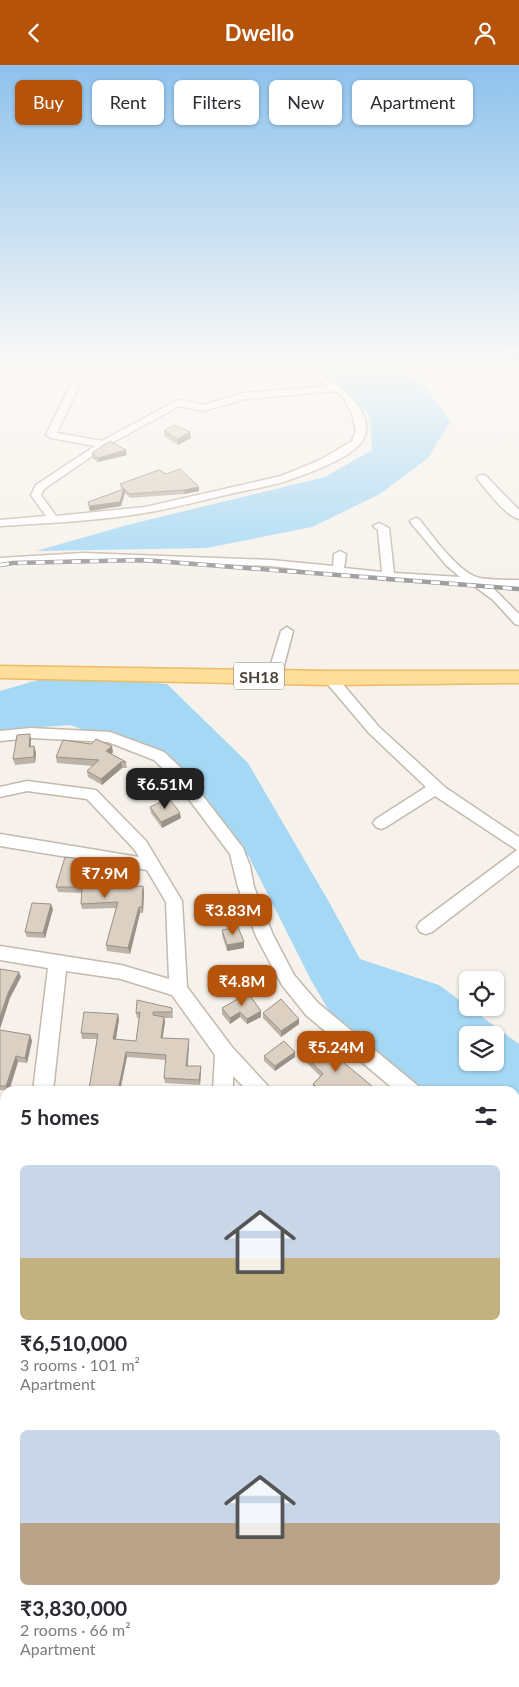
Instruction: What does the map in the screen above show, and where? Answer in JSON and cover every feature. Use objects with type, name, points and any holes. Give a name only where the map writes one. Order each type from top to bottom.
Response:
[{"type":"main road","name":"SH18","points":[[0,672],[330,678],[519,677]]},
{"type":"street","points":[[95,443],[103,444]]},
{"type":"street","points":[[0,523],[138,511],[284,478],[307,470],[346,450],[355,443]]},
{"type":"street","points":[[52,519],[49,511],[36,495],[40,487],[103,444]]},
{"type":"street","points":[[482,478],[514,506],[519,516]]},
{"type":"street","points":[[415,521],[450,563],[475,582],[484,586],[519,621]]},
{"type":"street","points":[[379,526],[383,528],[385,539],[388,576]]},
{"type":"street","points":[[338,570],[340,554]]},
{"type":"street","points":[[0,561],[83,556],[142,557],[271,563],[388,576],[519,583]]},
{"type":"street","points":[[274,677],[287,631]]},
{"type":"street","points":[[330,678],[374,730],[436,788],[519,845]]},
{"type":"street","points":[[0,736],[31,733],[110,737],[159,756],[178,774],[237,852],[246,887],[265,936],[288,979],[312,1009],[404,1086]]},
{"type":"street","points":[[0,792],[27,785],[91,794],[140,845],[174,901],[178,989],[225,1053],[255,1086]]},
{"type":"street","points":[[381,823],[436,788]]},
{"type":"street","points":[[0,840],[152,865]]},
{"type":"street","points":[[426,927],[519,856]]},
{"type":"street","points":[[0,953],[121,972],[178,989]]},
{"type":"street","points":[[44,1086],[58,962]]},
{"type":"street","points":[[223,1086],[225,1053]]},
{"type":"water","points":[[372,443],[437,443],[428,458],[380,494],[312,527],[207,548],[36,551],[127,525],[325,477],[372,450]]},
{"type":"water","points":[[55,675],[167,684],[248,763],[360,959],[439,985],[459,1000],[459,1016],[481,1016],[495,1026],[459,1026],[459,1071],[504,1071],[504,1033],[519,1044],[519,1086],[394,1086],[352,1050],[311,980],[249,857],[159,758],[70,725],[0,730],[0,691]]},
{"type":"building","points":[[107,443],[113,443],[126,450],[98,458],[92,453]]},
{"type":"building","points":[[180,469],[199,487],[130,494],[120,484],[159,470],[166,474]]},
{"type":"building","points":[[124,489],[120,502],[89,506],[88,502]]},
{"type":"building","points":[[30,734],[29,747],[34,746],[34,757],[13,759],[17,735]]},
{"type":"building","points":[[96,739],[112,746],[106,751],[126,762],[121,762],[101,779],[87,771],[99,760],[56,757],[63,740],[91,744]]},
{"type":"building","points":[[169,798],[180,813],[161,822],[150,807]]},
{"type":"building","points":[[65,857],[84,859],[80,872],[97,871],[97,879],[111,878],[110,887],[143,886],[142,907],[139,907],[128,948],[106,945],[118,902],[81,904],[82,887],[56,887]]},
{"type":"building","points":[[32,903],[51,904],[43,933],[25,932]]},
{"type":"building","points":[[238,927],[244,942],[227,945],[222,930]]},
{"type":"building","points":[[0,969],[19,972],[8,993],[0,1017]]},
{"type":"building","points":[[248,993],[261,1011],[247,1019],[240,1012],[230,1018],[222,1008]]},
{"type":"building","points":[[281,999],[299,1019],[281,1031],[263,1013]]},
{"type":"building","points":[[137,1000],[172,1008],[172,1012],[153,1012],[153,1015],[164,1017],[161,1038],[189,1039],[186,1066],[201,1066],[199,1080],[164,1078],[166,1055],[126,1052],[119,1086],[89,1086],[98,1034],[81,1033],[84,1012],[118,1014],[113,1039],[136,1041],[140,1012],[136,1013]]},
{"type":"building","points":[[0,1030],[30,1035],[25,1058],[16,1056],[6,1086],[0,1086]]},
{"type":"building","points":[[284,1041],[295,1052],[275,1066],[264,1056]]},
{"type":"building","points":[[320,1042],[337,1060],[338,1058],[372,1086],[316,1086],[313,1084],[323,1074],[306,1056]]},
{"type":"railway","points":[[0,565],[13,563],[143,560],[519,589]]}]
